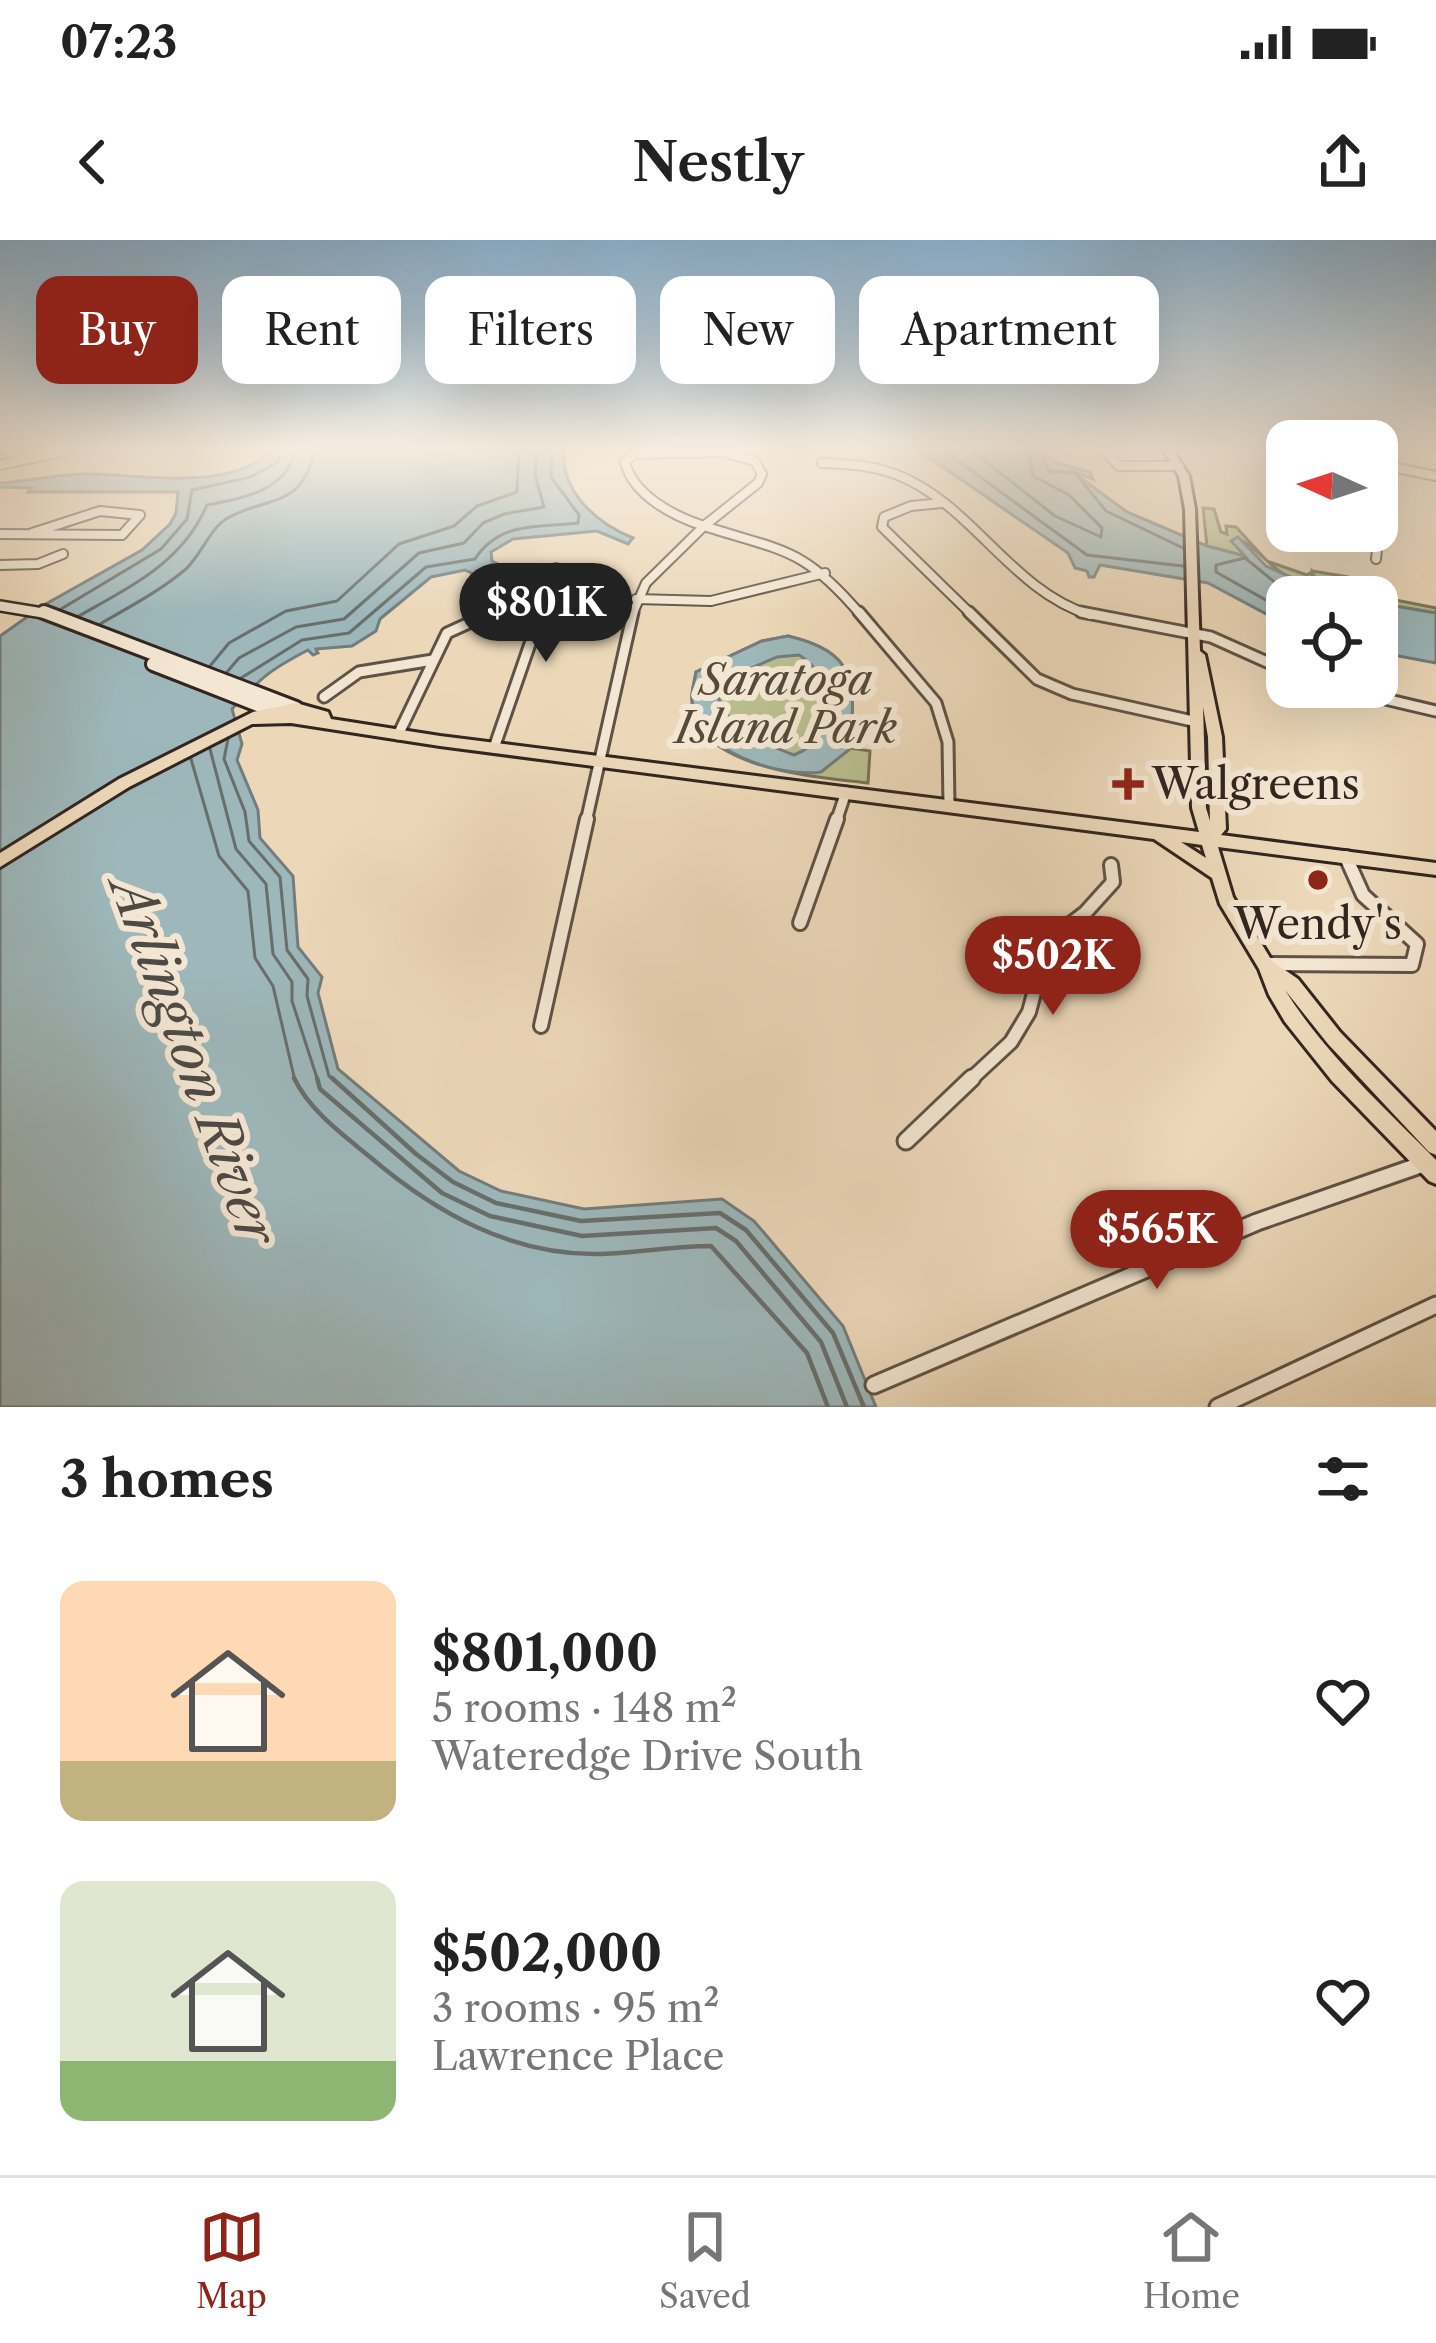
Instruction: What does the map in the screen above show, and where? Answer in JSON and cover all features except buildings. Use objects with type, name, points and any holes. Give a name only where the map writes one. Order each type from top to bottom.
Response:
[{"type":"main road","points":[[1189,504],[1199,808],[1217,875],[1265,965],[1270,988],[1302,1028],[1433,1161]]},
{"type":"main road","points":[[15,609],[326,723],[1436,868]]},
{"type":"main road","points":[[1196,651],[1202,660],[1215,737],[1218,829],[1208,837]]},
{"type":"main road","points":[[247,697],[268,710],[293,713]]},
{"type":"main road","points":[[0,862],[137,776],[268,710]]},
{"type":"main road","points":[[253,719],[293,713]]},
{"type":"main road","points":[[1218,812],[1254,844]]},
{"type":"main road","points":[[1142,829],[1171,841],[1217,875]]},
{"type":"street","points":[[657,504],[804,560],[825,573],[936,703],[948,742],[949,805]]},
{"type":"street","points":[[541,1025],[636,599],[653,573],[733,504]]},
{"type":"street","points":[[935,504],[887,514],[882,527],[1027,671],[1072,694],[1197,722]]},
{"type":"street","points":[[944,504],[1028,579],[1069,608],[1216,638],[1266,661]]},
{"type":"street","points":[[0,534],[122,535],[140,515],[100,512],[32,533]]},
{"type":"street","points":[[1376,552],[1376,559]]},
{"type":"street","points":[[0,565],[38,564],[64,554]]},
{"type":"street","points":[[494,748],[556,568]]},
{"type":"street","points":[[636,599],[711,602],[825,573]]},
{"type":"street","points":[[398,735],[441,641],[455,628],[541,609]]},
{"type":"street","points":[[324,697],[339,680],[358,671],[433,660]]},
{"type":"street","points":[[1398,702],[1436,711]]},
{"type":"street","points":[[800,923],[846,792]]},
{"type":"street","points":[[1265,965],[1295,960],[1412,965],[1417,944],[1363,895],[1346,856]]},
{"type":"street","points":[[906,1141],[1024,1025],[1048,940],[1085,913],[1113,882],[1111,865]]},
{"type":"street","points":[[874,1385],[1257,1222],[1433,1161]]},
{"type":"street","points":[[1218,1407],[1436,1305]]},
{"type":"green space","points":[[1203,508],[1214,509],[1221,532],[1227,534],[1226,526],[1236,527],[1266,560],[1240,539],[1247,557],[1207,546]]},
{"type":"green space","points":[[1267,561],[1307,575],[1313,571],[1342,576],[1288,576]]},
{"type":"green space","points":[[1398,600],[1436,608],[1436,613],[1398,607]]},
{"type":"green space","name":"Saratoga Island Park","points":[[788,636],[828,652],[847,674],[852,705],[850,748],[870,751],[868,783],[762,766],[713,742],[698,723],[692,697],[696,672],[762,641]]},
{"type":"water","name":"Arlington River","points":[[177,504],[584,504],[633,538],[628,544],[597,531],[513,539],[491,552],[492,561],[514,572],[497,585],[465,570],[431,577],[380,619],[376,631],[352,646],[316,649],[313,655],[308,650],[266,675],[232,709],[242,744],[237,760],[258,810],[260,838],[293,876],[298,947],[322,977],[318,993],[338,1069],[459,1171],[501,1191],[584,1209],[722,1199],[754,1221],[843,1326],[876,1407],[0,1407],[0,636],[44,605],[142,550],[176,513]]},
{"type":"water","points":[[997,504],[1117,504],[1207,546],[1245,556],[1231,541],[1238,537],[1266,566],[1288,576],[1266,576],[1266,614],[1208,583],[1100,565],[1094,577],[1089,577],[1087,571],[1075,568],[1068,553]]},
{"type":"water","points":[[1398,607],[1436,613],[1436,663],[1398,656]]},
{"type":"water","points":[[788,636],[811,643],[840,662],[848,674],[850,749],[821,772],[784,770],[742,757],[722,747],[696,718],[692,697],[696,672],[762,641]],"holes":[[[799,655],[811,665],[825,692],[824,723],[808,747],[794,755],[742,729],[718,696],[718,682],[777,657]]]},
{"type":"place","name":"Walgreens","points":[[1128,784]]},
{"type":"place","name":"Wendy's","points":[[1318,880]]}]
